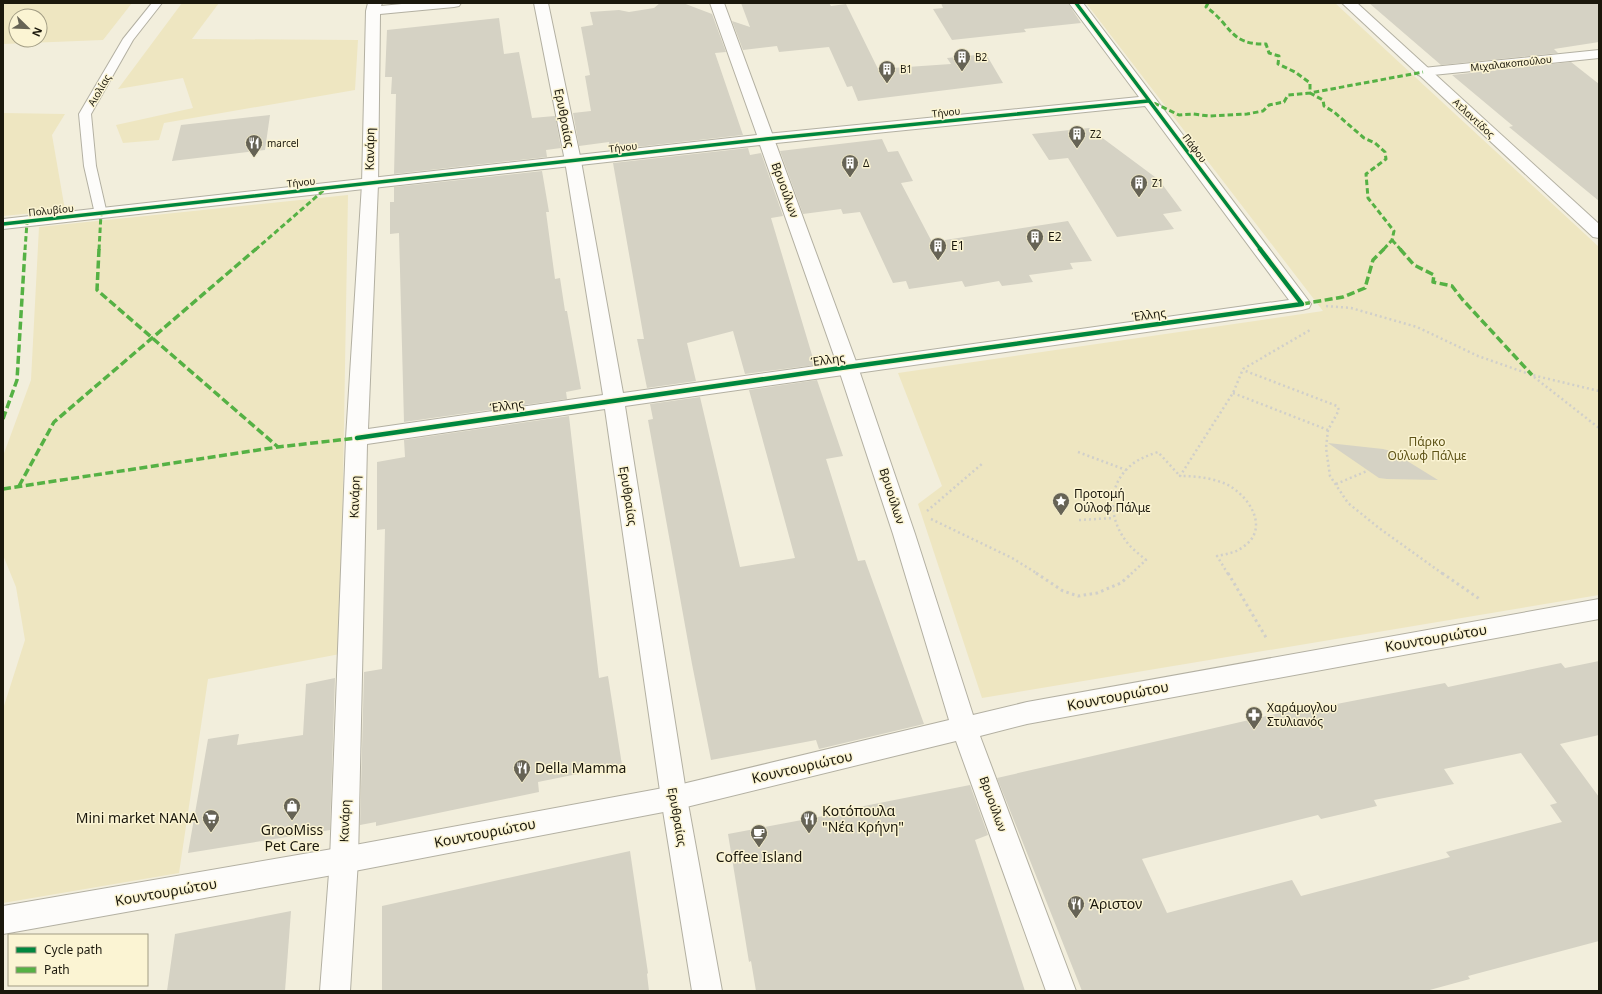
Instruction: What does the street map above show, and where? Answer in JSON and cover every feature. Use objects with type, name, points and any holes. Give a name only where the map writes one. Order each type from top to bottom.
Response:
[{"type":"street","points":[[374,7],[454,3]]},
{"type":"street","name":"Ερυθραίας","points":[[541,3],[573,161],[614,401],[674,798],[707,991]]},
{"type":"street","name":"Βρυούλων","points":[[717,3],[848,367],[904,534],[964,727],[1061,991]]},
{"type":"street","name":"Πάφου","points":[[1076,3],[1148,101],[1302,304]]},
{"type":"street","name":"Ατλαντίδος","points":[[1349,3],[1599,234]]},
{"type":"street","name":"Κανάρη","points":[[335,991],[344,860],[357,438],[370,184],[374,7]]},
{"type":"street","name":"Μιχαλακοπούλου","points":[[1423,72],[1599,55]]},
{"type":"street","name":"Τήνου","points":[[101,214],[766,139],[1148,101]]},
{"type":"street","name":"Πολυβίου","points":[[3,224],[101,214]]},
{"type":"street","name":"Έλλης","points":[[357,438],[848,367],[1302,304]]},
{"type":"street","name":"Κουντουριώτου","points":[[3,920],[344,860],[674,798],[1027,713],[1599,609]]},
{"type":"lane","name":"Αιολίας","points":[[101,214],[90,166],[85,114],[128,40],[157,3]]},
{"type":"path","points":[[1302,304],[1351,308],[1417,327],[1478,356],[1532,375],[1599,391]]},
{"type":"path","points":[[1328,306],[1329,311]]},
{"type":"path","points":[[1180,476],[1233,393],[1243,370],[1314,327]]},
{"type":"path","points":[[1243,370],[1337,406],[1339,410],[1328,430],[1326,448],[1330,476],[1348,503],[1379,528],[1515,624]]},
{"type":"path","points":[[1532,375],[1599,428]]},
{"type":"path","points":[[1233,393],[1328,430]]},
{"type":"path","points":[[1078,452],[1126,470]]},
{"type":"path","points":[[928,518],[1012,558],[1044,577],[1063,591],[1078,596],[1096,593],[1121,583],[1146,560],[1126,540],[1114,518],[1111,496],[1119,477],[1135,462],[1158,452],[1180,476]]},
{"type":"path","points":[[922,515],[983,464]]},
{"type":"path","points":[[1336,484],[1367,471]]},
{"type":"path","points":[[1180,476],[1197,475],[1216,480],[1232,487],[1245,498],[1254,512],[1257,525],[1254,538],[1244,549],[1228,555],[1217,556],[1236,585],[1283,666]]},
{"type":"path","points":[[1079,520],[1114,518]]},
{"type":"green space","points":[[3,3],[132,3],[103,40],[48,42],[48,8],[8,8],[8,44],[3,44]]},
{"type":"green space","points":[[182,3],[219,3],[192,39],[358,40],[355,90],[164,123],[159,140],[123,143],[116,125],[193,108],[183,78],[118,89]]},
{"type":"green space","name":"Πάρκο Ούλωφ Πάλμε","points":[[1086,3],[1335,3],[1599,247],[1599,595],[982,698],[918,504],[942,486],[898,373],[1323,311]]},
{"type":"green space","points":[[3,113],[65,114],[52,135],[65,210],[3,216]]},
{"type":"green space","points":[[348,195],[340,654],[208,679],[179,873],[3,903],[3,709],[25,640],[16,587],[3,555],[3,456],[31,380],[39,227]]},
{"type":"building","points":[[660,3],[683,3],[712,14],[726,52],[715,53],[743,135],[610,150],[609,142],[579,146],[573,113],[591,111],[585,76],[590,75],[581,27],[593,25],[590,12],[619,10],[629,12],[654,8]]},
{"type":"building","points":[[741,3],[829,3],[831,6],[846,4],[878,69],[951,64],[947,58],[986,54],[1003,83],[858,101],[852,86],[847,87],[829,47],[779,52],[777,46],[743,50],[732,21],[750,27]]},
{"type":"building","points":[[941,3],[1068,3],[1081,23],[1024,29],[1026,32],[952,40],[933,9],[943,8]]},
{"type":"building","points":[[1369,3],[1599,3],[1599,42],[1554,49],[1558,53],[1441,65]]},
{"type":"building","points":[[499,18],[504,54],[519,52],[532,118],[555,116],[561,148],[546,150],[547,157],[394,174],[396,94],[391,94],[392,77],[385,77],[387,30]]},
{"type":"building","points":[[1571,62],[1599,84],[1599,201],[1509,127],[1513,126],[1452,75]]},
{"type":"building","points":[[270,115],[265,150],[172,161],[181,125]]},
{"type":"building","points":[[1089,128],[1159,180],[1182,211],[1163,214],[1174,229],[1117,237],[1068,158],[1049,160],[1032,134]]},
{"type":"building","points":[[882,139],[888,152],[898,151],[913,181],[901,183],[932,242],[1068,221],[1092,261],[1070,263],[1073,269],[1029,275],[1033,282],[1002,286],[999,281],[965,287],[962,281],[909,289],[906,281],[893,283],[860,212],[843,214],[841,209],[803,214],[780,151]]},
{"type":"building","points":[[748,148],[750,155],[761,153],[783,216],[771,218],[815,365],[745,374],[733,331],[687,343],[696,381],[647,388],[637,339],[644,339],[613,163]]},
{"type":"building","points":[[542,171],[549,212],[546,212],[555,279],[560,278],[565,311],[567,311],[581,389],[566,392],[567,399],[404,422],[399,233],[390,234],[390,202],[394,202],[394,187]]},
{"type":"building","points":[[817,380],[843,456],[826,459],[858,561],[865,560],[924,724],[819,749],[816,740],[711,760],[648,420],[653,419],[650,404],[700,397],[740,567],[795,558],[749,390]]},
{"type":"building","points":[[569,416],[599,678],[608,676],[622,765],[538,782],[539,792],[376,826],[376,822],[360,825],[364,672],[382,669],[385,529],[377,530],[377,462],[405,457],[404,440]]},
{"type":"building","points":[[1328,443],[1391,451],[1438,480],[1379,478]]},
{"type":"building","points":[[1599,661],[1599,735],[1560,744],[1599,797],[1599,941],[1468,976],[1470,979],[1426,991],[1082,991],[997,778],[1314,705],[1316,708],[1445,683],[1448,687],[1561,663],[1565,668]],"holes":[[[1521,753],[1557,803],[1550,805],[1562,822],[1446,852],[1450,857],[1301,896],[1292,880],[1167,913],[1142,859],[1318,815],[1321,819],[1377,806],[1374,800],[1454,784],[1444,769]]]},
{"type":"building","points":[[335,678],[330,830],[188,853],[208,739],[239,734],[237,745],[303,735],[306,684]]},
{"type":"building","points":[[970,785],[988,835],[975,840],[1025,991],[756,991],[751,961],[749,962],[728,834],[839,813],[839,811]]},
{"type":"building","points":[[630,851],[648,973],[649,991],[382,991],[382,906]]},
{"type":"building","points":[[291,911],[285,991],[167,991],[175,934]]},
{"type":"marked path","points":[[1208,3],[1206,7],[1212,11],[1235,36],[1249,44],[1266,44],[1269,53],[1279,56],[1278,64],[1287,67],[1310,83],[1310,93],[1323,100],[1324,106],[1334,112],[1364,138],[1375,143],[1385,152],[1386,159],[1366,174],[1368,198],[1394,231],[1392,240],[1373,260],[1365,288],[1343,297],[1302,304]]},
{"type":"marked path","points":[[1154,103],[1179,115],[1193,114],[1209,116],[1247,114],[1263,111],[1269,105],[1284,102],[1288,95],[1310,93],[1423,72]]},
{"type":"marked path","points":[[19,486],[54,422],[324,190]]},
{"type":"marked path","points":[[101,214],[97,290],[278,447]]},
{"type":"marked path","points":[[3,419],[17,380],[27,222]]},
{"type":"marked path","points":[[1392,240],[1414,265],[1434,275],[1433,282],[1452,286],[1462,299],[1532,375]]},
{"type":"marked path","points":[[3,489],[278,447],[357,438]]},
{"type":"cycle path","points":[[357,438],[848,367],[1302,304],[1076,3]]},
{"type":"cycle path","points":[[3,224],[766,139],[1148,101]]},
{"type":"place","name":"Β2","points":[[962,72]]},
{"type":"place","name":"Β1","points":[[887,84]]},
{"type":"place","name":"Ζ2","points":[[1077,149]]},
{"type":"place","name":"marcel","points":[[254,158]]},
{"type":"place","name":"Δ","points":[[850,178]]},
{"type":"place","name":"Ζ1","points":[[1139,198]]},
{"type":"place","name":"E2","points":[[1035,252]]},
{"type":"place","name":"E1","points":[[938,261]]},
{"type":"place","name":"Προτομή Ούλοφ Πάλμε","points":[[1061,516]]},
{"type":"place","name":"Χαράμογλου Στυλιανός","points":[[1254,730]]},
{"type":"place","name":"Della Mamma","points":[[522,783]]},
{"type":"place","name":"GrooMiss Pet Care","points":[[292,821]]},
{"type":"place","name":"Mini market NANA","points":[[211,833]]},
{"type":"place","name":"Κοτόπουλα \"Νέα Κρήνη\"","points":[[809,834]]},
{"type":"place","name":"Coffee Island","points":[[759,848]]},
{"type":"place","name":"Άριστον","points":[[1076,919]]}]
